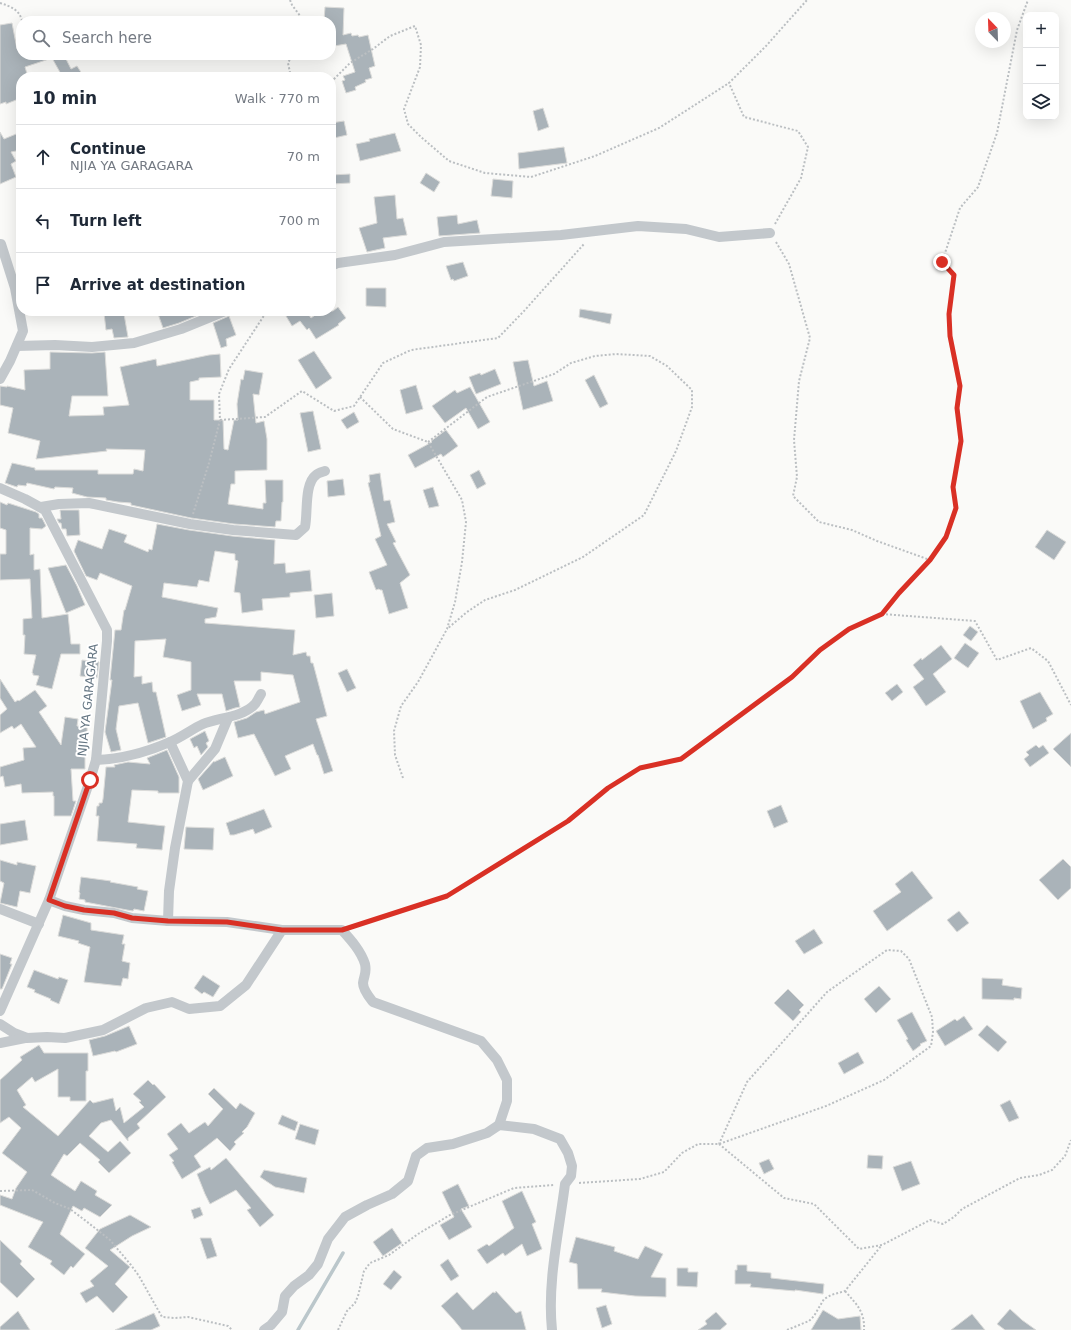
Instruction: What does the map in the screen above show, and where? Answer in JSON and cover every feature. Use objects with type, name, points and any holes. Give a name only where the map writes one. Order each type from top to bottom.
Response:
[{"type":"street","points":[[336,264],[395,255],[444,242],[561,235],[638,226],[686,229],[719,237],[770,233]]},
{"type":"street","points":[[1,244],[16,293]]},
{"type":"street","points":[[0,379],[10,361],[23,331],[20,316]]},
{"type":"street","points":[[17,346],[55,344],[92,347],[134,343],[181,329],[213,316]]},
{"type":"street","points":[[0,488],[41,507],[58,504],[89,503],[190,524],[233,530],[296,535],[305,527],[307,516],[306,504],[312,481],[316,475],[325,471]]},
{"type":"street","name":"NJIA YA GARAGARA","points":[[0,1011],[49,900],[96,760],[106,649],[107,630],[48,515],[41,507]]},
{"type":"street","points":[[96,760],[115,759],[142,752],[170,742],[204,724],[228,718],[244,711],[254,705],[261,694]]},
{"type":"street","points":[[168,921],[169,891],[175,848],[188,781],[215,749],[228,718]]},
{"type":"street","points":[[170,742],[188,781]]},
{"type":"street","points":[[49,900],[65,906],[84,910],[114,913],[132,918],[168,921],[227,922],[282,930],[342,930],[353,943],[364,963],[366,974],[363,984],[366,993],[373,1002],[481,1041],[497,1060],[507,1080],[508,1101],[499,1125]]},
{"type":"street","points":[[0,909],[39,924]]},
{"type":"street","points":[[0,1043],[27,1038],[65,1038],[103,1030],[146,1008],[172,1002],[189,1009],[220,1006],[246,985],[282,930]]},
{"type":"street","points":[[0,1024],[14,1033],[27,1038]]},
{"type":"street","points":[[264,1330],[271,1326],[282,1312],[285,1296],[294,1286],[309,1275],[318,1264],[328,1239],[345,1217],[392,1194],[408,1181],[416,1156],[427,1148],[453,1144],[487,1132],[499,1125],[534,1128],[560,1139],[568,1153],[572,1166],[570,1176],[565,1184],[552,1280],[552,1330]]},
{"type":"path","points":[[290,0],[300,16]]},
{"type":"path","points":[[336,77],[350,63],[373,49],[390,36],[415,26],[421,45],[420,66],[404,109],[408,124],[450,161],[485,174],[531,177],[595,156],[659,128],[729,83],[766,46],[807,0]]},
{"type":"path","points":[[342,930],[447,896],[568,821],[608,788],[640,768],[681,759],[792,677],[826,646],[849,629],[882,614],[899,593],[930,560],[946,537],[956,508],[953,487],[961,441],[957,408],[960,386],[950,336],[949,314],[954,275],[942,262],[960,208],[978,187],[997,134],[1017,30],[1028,0]]},
{"type":"path","points":[[0,3],[14,8],[21,16]]},
{"type":"path","points":[[290,60],[288,63],[290,72]]},
{"type":"path","points":[[729,83],[744,117],[798,131],[808,147],[801,178],[770,233],[789,264],[810,338],[799,382],[794,440],[797,477],[793,496],[819,522],[852,530],[930,560]]},
{"type":"path","points":[[220,420],[265,417],[302,391],[334,411],[354,406],[383,363],[411,350],[498,338],[596,230]]},
{"type":"path","points":[[190,524],[209,463],[220,420],[219,394],[229,369],[264,316]]},
{"type":"path","points":[[428,442],[487,397],[554,374],[571,364],[595,356],[616,354],[650,356],[667,366],[692,390],[692,407],[676,452],[644,515],[583,557],[514,590],[485,600],[467,612],[447,629]]},
{"type":"path","points":[[360,397],[393,429],[428,442],[462,500],[466,522],[462,562],[455,602],[447,629],[418,682],[401,706],[394,730],[395,755],[403,778]]},
{"type":"path","points":[[882,614],[975,621],[998,660],[1031,648],[1048,661],[1071,705]]},
{"type":"path","points":[[338,1330],[347,1311],[355,1303],[364,1271],[370,1263],[389,1255],[418,1234],[450,1215],[514,1188],[640,1179],[664,1172],[682,1153],[698,1144],[719,1144],[826,1106],[884,1080],[931,1046],[933,1032],[932,1017],[909,959],[901,950],[887,950],[827,992],[748,1082],[719,1144]]},
{"type":"path","points":[[719,1144],[784,1198],[814,1204],[859,1249],[882,1245],[930,1220],[943,1224],[954,1217],[962,1209],[1020,1178],[1039,1175],[1052,1170],[1066,1156],[1071,1140]]},
{"type":"path","points":[[0,1191],[32,1190],[55,1203],[70,1209],[86,1221],[110,1240],[131,1265],[139,1276],[162,1317],[188,1317],[228,1326],[232,1330]]},
{"type":"path","points":[[787,1330],[809,1321],[814,1316],[824,1299],[831,1295],[845,1291],[882,1245]]},
{"type":"path","points":[[845,1291],[860,1309],[864,1320],[864,1330]]},
{"type":"building","points":[[325,7],[344,8],[343,35],[351,33],[352,36],[358,35],[359,37],[368,35],[375,66],[369,68],[372,78],[365,80],[366,82],[355,87],[356,90],[346,93],[342,81],[345,80],[343,76],[355,72],[346,44],[336,46],[336,16],[324,16]]},
{"type":"building","points":[[12,23],[16,44],[16,60],[46,60],[25,67],[26,72],[16,72],[16,100],[6,104],[6,102],[0,104],[0,25]]},
{"type":"building","points":[[53,60],[66,60],[71,69],[77,66],[81,72],[60,72]]},
{"type":"building","points":[[543,108],[549,127],[538,131],[533,111]]},
{"type":"building","points":[[344,121],[347,135],[336,138],[336,122]]},
{"type":"building","points":[[0,132],[4,139],[16,134],[16,151],[11,152],[16,161],[11,164],[16,177],[0,184]]},
{"type":"building","points":[[395,133],[401,151],[360,161],[356,144],[370,141],[369,139]]},
{"type":"building","points":[[564,147],[567,163],[519,169],[518,153]]},
{"type":"building","points":[[426,173],[440,182],[434,192],[420,183]]},
{"type":"building","points":[[350,174],[350,183],[336,184],[336,175]]},
{"type":"building","points":[[493,179],[513,181],[512,198],[491,196]]},
{"type":"building","points":[[395,195],[397,219],[403,218],[407,235],[383,238],[385,248],[367,252],[359,228],[377,223],[374,197]]},
{"type":"building","points":[[457,215],[458,224],[477,220],[480,233],[439,236],[437,217]]},
{"type":"building","points":[[463,262],[468,276],[454,281],[453,279],[451,280],[446,266]]},
{"type":"building","points":[[366,288],[386,288],[386,307],[366,306]]},
{"type":"building","points":[[338,307],[346,318],[338,324],[339,325],[316,339],[309,328],[307,330],[300,321],[292,326],[286,316],[310,316],[311,318],[314,316],[336,316],[336,309]]},
{"type":"building","points":[[580,309],[612,314],[610,324],[579,317]]},
{"type":"building","points":[[104,316],[124,316],[128,337],[114,338],[112,329],[106,330]]},
{"type":"building","points":[[159,316],[196,316],[179,323],[163,328]]},
{"type":"building","points":[[229,316],[236,335],[226,339],[227,346],[221,348],[213,323]]},
{"type":"building","points":[[314,351],[332,378],[316,389],[298,360]]},
{"type":"building","points":[[50,352],[105,352],[108,396],[72,396],[69,416],[104,415],[103,407],[129,405],[120,367],[156,359],[157,366],[220,354],[221,377],[199,378],[199,380],[190,382],[190,400],[214,400],[214,420],[223,420],[224,449],[228,450],[234,420],[238,420],[237,404],[241,379],[243,380],[245,370],[263,373],[259,395],[253,394],[256,423],[264,421],[267,439],[267,470],[235,471],[235,484],[231,484],[228,504],[263,509],[263,503],[266,503],[265,480],[283,480],[281,521],[276,521],[275,527],[234,524],[191,518],[131,505],[131,503],[106,500],[106,498],[87,497],[72,493],[73,488],[55,487],[54,489],[27,483],[26,486],[18,485],[17,487],[5,483],[12,463],[35,468],[35,470],[98,470],[98,474],[133,474],[134,469],[143,471],[145,450],[106,449],[107,451],[36,459],[40,441],[8,433],[13,408],[0,405],[0,386],[25,390],[24,370],[50,369]]},
{"type":"building","points":[[528,360],[534,386],[547,381],[553,401],[523,410],[513,362]]},
{"type":"building","points":[[495,369],[501,384],[476,394],[469,377],[480,373],[481,375]]},
{"type":"building","points":[[594,375],[608,404],[600,408],[585,380]]},
{"type":"building","points":[[416,385],[423,409],[406,414],[400,390]]},
{"type":"building","points":[[470,387],[490,422],[478,429],[466,408],[445,423],[432,406],[455,390],[457,393]]},
{"type":"building","points":[[313,411],[321,449],[308,452],[300,413]]},
{"type":"building","points":[[354,412],[359,422],[347,429],[341,420]]},
{"type":"building","points":[[446,430],[458,446],[443,457],[441,454],[415,468],[408,455],[432,442],[431,441]]},
{"type":"building","points":[[479,470],[486,484],[477,489],[470,475]]},
{"type":"building","points":[[380,473],[384,501],[390,500],[395,522],[387,524],[396,542],[393,543],[410,575],[400,583],[408,608],[389,614],[382,590],[376,590],[369,572],[387,565],[375,539],[381,536],[368,483],[370,482],[369,475]]},
{"type":"building","points":[[343,479],[345,495],[328,497],[327,481]]},
{"type":"building","points":[[433,487],[439,506],[429,508],[423,490]]},
{"type":"building","points":[[0,502],[36,512],[39,514],[39,518],[42,518],[46,526],[42,529],[30,528],[30,555],[34,554],[34,570],[40,569],[42,618],[68,614],[71,644],[80,644],[80,654],[61,654],[52,689],[36,685],[39,676],[33,675],[32,673],[36,655],[24,654],[25,635],[23,635],[23,619],[32,618],[30,579],[0,580],[0,554],[6,554],[6,530],[0,528]]},
{"type":"building","points":[[60,510],[79,510],[80,535],[67,536],[66,529],[62,529],[61,523],[59,523],[57,519],[61,519]]},
{"type":"building","points":[[157,524],[232,536],[275,540],[274,564],[285,563],[286,573],[310,570],[312,591],[290,593],[290,597],[262,599],[263,610],[242,613],[240,593],[234,592],[238,561],[235,560],[235,554],[215,551],[209,582],[199,580],[197,587],[164,583],[162,597],[218,608],[216,617],[205,619],[205,623],[295,630],[293,655],[306,652],[307,656],[310,656],[311,663],[313,663],[327,716],[316,719],[333,771],[324,774],[313,744],[285,756],[291,769],[275,776],[254,734],[238,738],[234,722],[247,718],[256,712],[264,710],[265,714],[300,702],[293,675],[261,672],[261,681],[234,681],[240,707],[226,711],[222,694],[197,694],[201,705],[182,711],[177,695],[191,690],[191,662],[163,657],[166,639],[135,641],[134,677],[142,676],[142,684],[152,682],[153,692],[156,692],[166,737],[148,743],[138,703],[119,706],[116,729],[121,750],[111,752],[105,732],[112,680],[110,680],[115,630],[121,630],[124,610],[132,586],[100,573],[97,580],[86,576],[74,551],[78,540],[102,549],[109,529],[127,535],[124,542],[148,552],[149,549],[152,550]]},
{"type":"building","points":[[1047,530],[1066,542],[1054,560],[1035,547]]},
{"type":"building","points":[[66,565],[85,605],[66,613],[48,568]]},
{"type":"building","points":[[332,593],[334,616],[316,618],[314,595]]},
{"type":"building","points":[[970,626],[978,632],[971,641],[963,635]]},
{"type":"building","points":[[965,643],[979,653],[968,668],[954,658]]},
{"type":"building","points":[[941,645],[952,659],[933,674],[946,692],[926,706],[913,687],[924,679],[913,665]]},
{"type":"building","points":[[82,660],[99,662],[97,678],[80,676]]},
{"type":"building","points":[[347,669],[356,688],[347,692],[338,673]]},
{"type":"building","points":[[0,679],[15,702],[18,700],[19,701],[35,690],[47,706],[39,712],[61,745],[65,717],[78,719],[77,726],[87,727],[88,750],[85,750],[85,769],[71,769],[73,801],[76,801],[71,816],[54,816],[53,792],[22,793],[21,784],[5,787],[3,776],[0,777],[0,767],[24,760],[23,748],[36,747],[21,724],[14,729],[12,726],[0,733],[0,715],[7,709],[0,698]]},
{"type":"building","points":[[897,684],[903,692],[892,701],[885,693]]},
{"type":"building","points":[[1040,692],[1053,714],[1046,718],[1047,721],[1033,729],[1020,701]]},
{"type":"building","points":[[205,731],[209,741],[206,743],[208,747],[201,755],[197,746],[194,748],[190,739]]},
{"type":"building","points":[[1071,733],[1071,767],[1053,749]]},
{"type":"building","points":[[1036,745],[1039,748],[1043,745],[1049,753],[1030,767],[1024,759],[1029,755],[1026,752]]},
{"type":"building","points":[[167,750],[179,777],[179,793],[158,793],[158,791],[132,790],[128,822],[165,826],[162,850],[136,848],[137,844],[97,841],[99,816],[96,816],[97,806],[99,806],[99,803],[102,803],[103,799],[106,767],[115,767],[114,765],[128,762],[150,764],[147,758]]},
{"type":"building","points":[[225,757],[233,776],[203,790],[198,779],[214,761]]},
{"type":"building","points":[[781,805],[788,822],[774,828],[767,811]]},
{"type":"building","points":[[264,809],[272,827],[255,834],[253,829],[230,835],[226,823]]},
{"type":"building","points":[[25,820],[28,840],[0,845],[0,824]]},
{"type":"building","points":[[186,827],[214,828],[213,850],[184,849]]},
{"type":"building","points":[[1063,859],[1071,867],[1071,888],[1058,900],[1039,880]]},
{"type":"building","points":[[0,860],[17,865],[17,862],[36,866],[30,893],[20,891],[17,907],[0,903],[4,883],[0,881]]},
{"type":"building","points":[[912,871],[933,898],[887,931],[873,911],[901,892],[895,884]]},
{"type":"building","points":[[81,877],[111,881],[110,882],[138,887],[137,889],[148,891],[144,911],[134,909],[133,911],[127,910],[85,902],[85,900],[79,899]]},
{"type":"building","points":[[959,911],[969,923],[957,932],[947,920]]},
{"type":"building","points":[[63,915],[91,923],[91,930],[124,935],[122,944],[125,944],[122,961],[130,963],[128,979],[123,978],[121,986],[84,982],[90,947],[78,943],[79,941],[58,936]]},
{"type":"building","points":[[814,929],[823,943],[804,954],[795,941]]},
{"type":"building","points":[[0,954],[12,958],[10,964],[12,964],[2,989],[0,989]]},
{"type":"building","points":[[34,970],[58,979],[59,977],[68,980],[59,1004],[27,987]]},
{"type":"building","points":[[203,975],[220,986],[213,997],[204,992],[202,994],[194,988]]},
{"type":"building","points":[[982,978],[1003,979],[1002,985],[1022,988],[1021,999],[982,999]]},
{"type":"building","points":[[879,986],[891,999],[876,1013],[864,999]]},
{"type":"building","points":[[788,989],[804,1005],[799,1010],[801,1012],[793,1021],[774,1003]]},
{"type":"building","points":[[912,1012],[927,1041],[920,1044],[921,1045],[913,1051],[897,1020]]},
{"type":"building","points":[[964,1016],[973,1029],[945,1046],[936,1031],[955,1019],[957,1021]]},
{"type":"building","points":[[987,1025],[1007,1042],[998,1052],[978,1035]]},
{"type":"building","points":[[129,1026],[137,1044],[116,1052],[93,1056],[89,1040],[105,1036]]},
{"type":"building","points":[[39,1045],[44,1053],[88,1053],[88,1071],[86,1071],[86,1101],[70,1101],[70,1097],[58,1097],[58,1069],[35,1082],[32,1077],[17,1090],[26,1105],[23,1107],[58,1136],[90,1100],[93,1103],[113,1098],[116,1111],[120,1107],[124,1123],[144,1107],[139,1102],[141,1101],[133,1094],[148,1080],[153,1085],[154,1084],[166,1097],[137,1124],[140,1128],[128,1138],[128,1141],[111,1120],[101,1123],[89,1136],[108,1152],[120,1141],[131,1153],[109,1173],[98,1162],[100,1160],[80,1143],[67,1156],[64,1154],[51,1175],[75,1191],[81,1181],[97,1191],[95,1195],[112,1205],[100,1217],[84,1208],[82,1211],[73,1206],[60,1234],[85,1254],[73,1268],[71,1266],[64,1275],[50,1264],[52,1261],[28,1247],[43,1222],[0,1205],[0,1195],[12,1199],[16,1188],[27,1172],[2,1153],[21,1128],[9,1117],[0,1123],[0,1080],[22,1060],[20,1057]]},
{"type":"building","points":[[858,1052],[864,1063],[844,1074],[838,1063]]},
{"type":"building","points":[[214,1088],[236,1109],[240,1103],[255,1113],[247,1127],[242,1132],[244,1133],[234,1142],[236,1144],[230,1151],[217,1138],[194,1156],[201,1167],[182,1179],[172,1162],[174,1161],[169,1155],[178,1149],[167,1134],[181,1123],[189,1133],[205,1122],[208,1126],[223,1109],[208,1094]]},
{"type":"building","points":[[1010,1100],[1019,1118],[1009,1122],[1000,1105]]},
{"type":"building","points":[[282,1115],[298,1122],[295,1131],[278,1124]]},
{"type":"building","points":[[300,1124],[319,1130],[315,1145],[295,1139]]},
{"type":"building","points":[[868,1155],[883,1156],[882,1169],[867,1168]]},
{"type":"building","points":[[226,1158],[274,1215],[260,1227],[247,1210],[251,1208],[236,1190],[210,1204],[205,1194],[197,1174],[210,1167],[211,1170]]},
{"type":"building","points":[[769,1159],[774,1169],[764,1174],[759,1163]]},
{"type":"building","points":[[911,1161],[920,1184],[902,1191],[893,1167]]},
{"type":"building","points":[[264,1170],[307,1178],[304,1193],[275,1187],[260,1177]]},
{"type":"building","points":[[458,1184],[469,1206],[461,1209],[472,1227],[449,1240],[440,1225],[454,1217],[442,1192]]},
{"type":"building","points":[[522,1191],[536,1222],[532,1224],[542,1249],[527,1256],[522,1244],[505,1256],[503,1253],[487,1264],[477,1250],[487,1244],[489,1246],[514,1228],[502,1201]]},
{"type":"building","points":[[200,1207],[203,1215],[194,1219],[191,1210]]},
{"type":"building","points":[[130,1215],[151,1227],[132,1236],[110,1250],[130,1267],[115,1284],[128,1297],[113,1313],[97,1296],[86,1303],[80,1293],[94,1286],[90,1281],[108,1266],[85,1248],[100,1229]]},
{"type":"building","points":[[392,1228],[402,1243],[383,1256],[373,1242]]},
{"type":"building","points":[[576,1237],[615,1247],[614,1251],[638,1259],[645,1246],[663,1254],[651,1277],[666,1278],[666,1297],[635,1296],[601,1292],[602,1289],[578,1289],[577,1264],[569,1262]]},
{"type":"building","points":[[200,1238],[211,1238],[217,1256],[207,1259]]},
{"type":"building","points":[[0,1240],[22,1261],[20,1264],[35,1279],[17,1298],[0,1282]]},
{"type":"building","points":[[448,1259],[459,1276],[451,1281],[440,1265]]},
{"type":"building","points":[[737,1265],[747,1265],[747,1271],[771,1273],[771,1278],[824,1284],[823,1294],[795,1290],[750,1287],[751,1284],[735,1284],[735,1270],[737,1270]]},
{"type":"building","points":[[677,1268],[688,1268],[688,1272],[698,1272],[697,1287],[677,1286]]},
{"type":"building","points":[[394,1270],[402,1277],[391,1290],[383,1284]]},
{"type":"building","points":[[496,1291],[516,1313],[521,1311],[526,1330],[462,1330],[441,1306],[457,1292],[473,1310]]},
{"type":"building","points":[[606,1305],[612,1324],[602,1328],[596,1308]]},
{"type":"building","points":[[1010,1309],[1036,1330],[1005,1330],[997,1324]]},
{"type":"building","points":[[823,1310],[838,1319],[860,1316],[861,1330],[811,1330]]},
{"type":"building","points":[[18,1311],[30,1330],[0,1330],[0,1327]]},
{"type":"building","points":[[716,1312],[727,1324],[720,1330],[698,1330],[707,1324],[705,1321]]},
{"type":"building","points":[[154,1313],[160,1326],[151,1330],[115,1330]]},
{"type":"building","points":[[972,1314],[985,1330],[951,1330]]},
{"type":"waterway","points":[[298,1330],[343,1253]]},
{"type":"route","points":[[90,780],[49,900],[65,906],[84,910],[114,913],[132,918],[168,921],[227,922],[282,930],[342,930],[447,896],[568,821],[608,788],[640,768],[681,759],[792,677],[820,650],[849,629],[882,614],[899,593],[930,560],[946,537],[956,508],[953,487],[961,441],[957,408],[960,386],[950,336],[949,314],[954,275],[942,262]]}]
